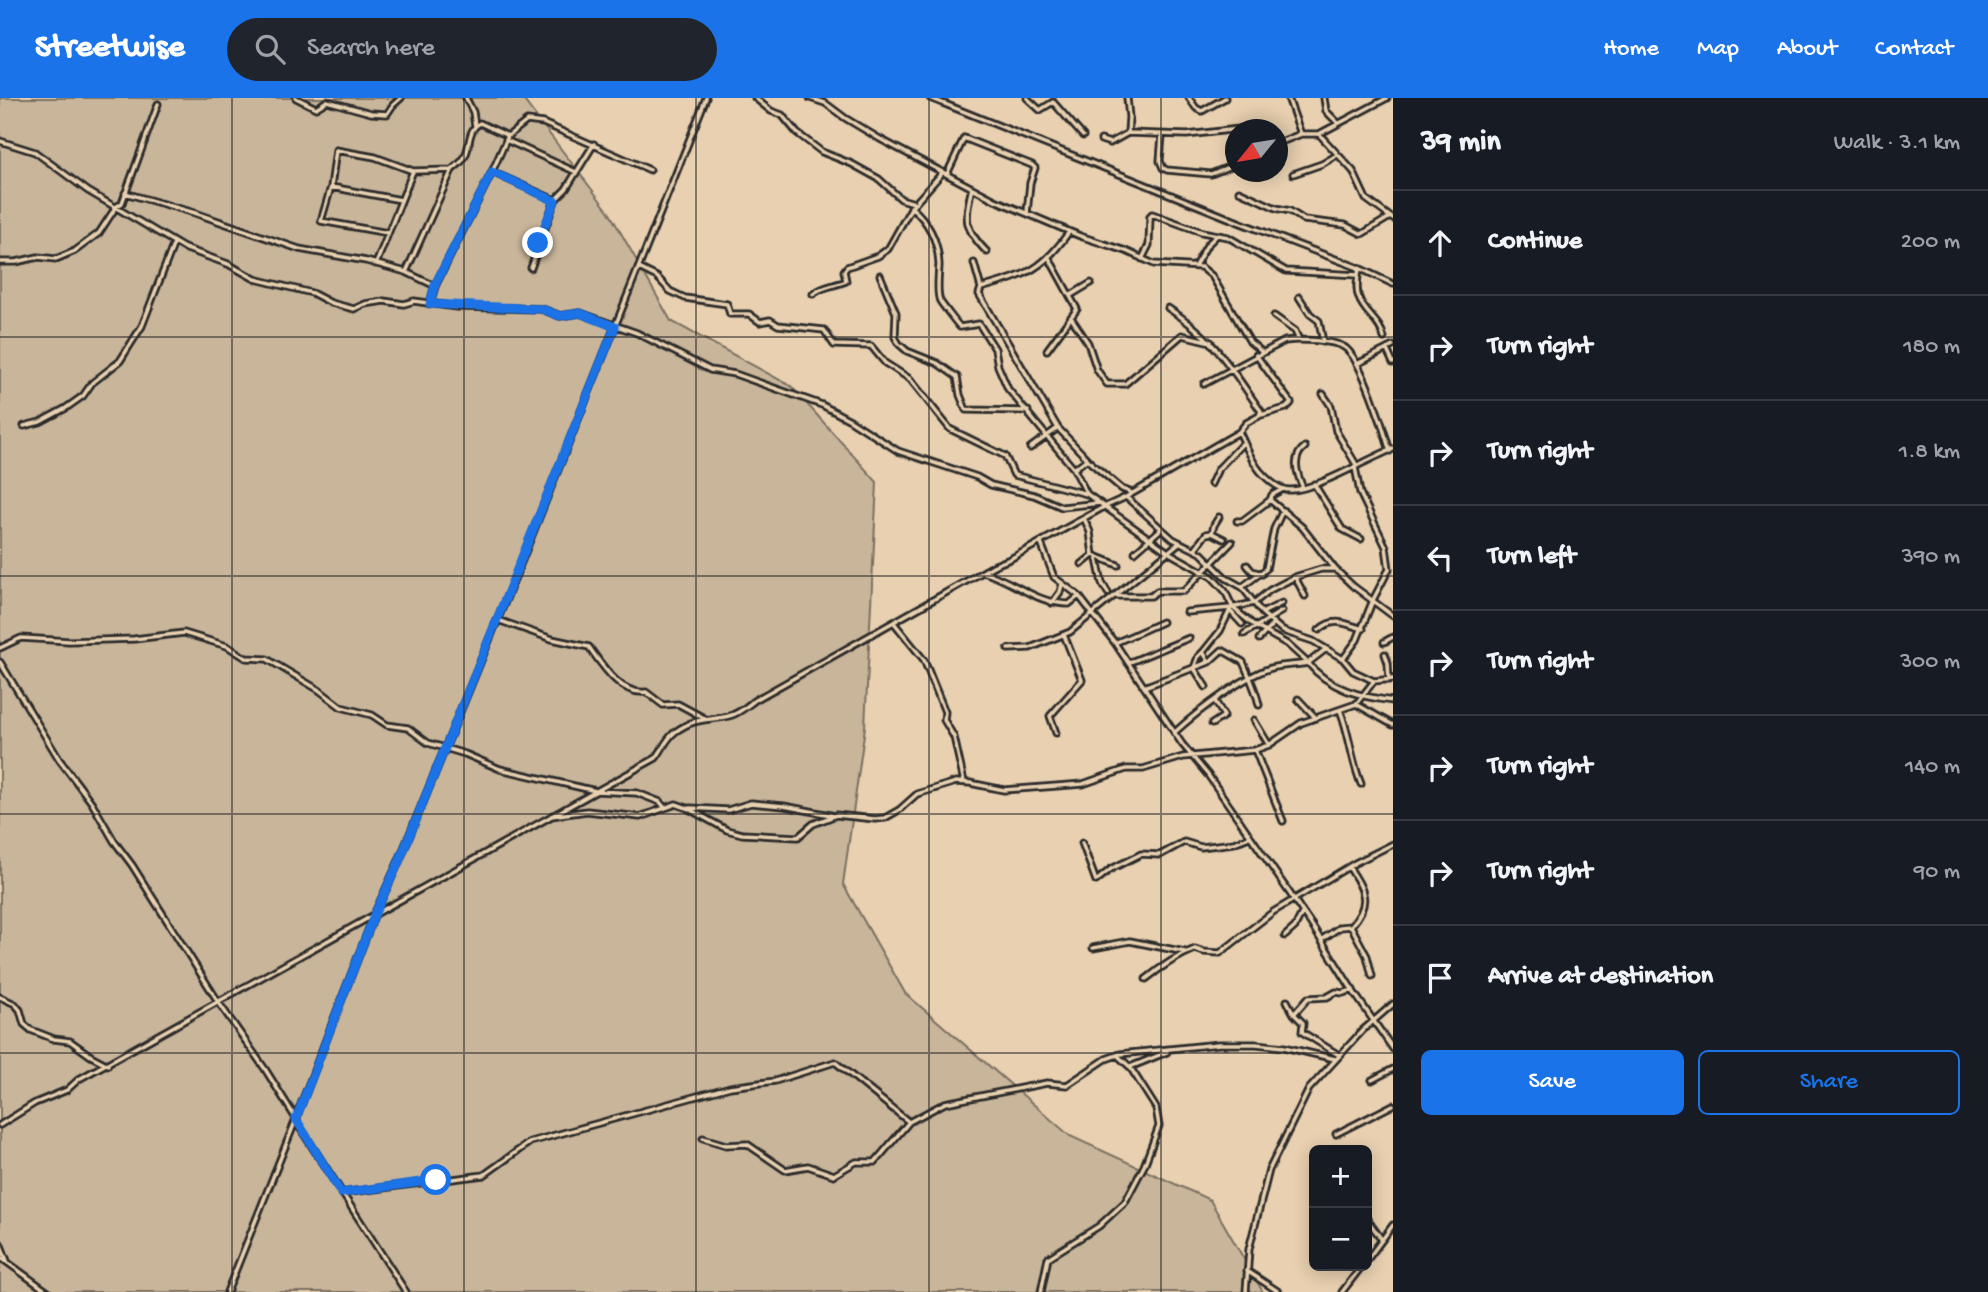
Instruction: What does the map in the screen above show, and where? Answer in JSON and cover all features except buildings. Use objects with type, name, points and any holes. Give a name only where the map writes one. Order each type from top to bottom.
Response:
[{"type":"street","points":[[296,98],[305,105],[316,108],[327,102],[371,113],[387,114],[401,98]]},
{"type":"street","points":[[406,272],[452,170],[465,158],[475,125],[473,112],[466,98]]},
{"type":"street","points":[[227,1292],[375,913],[498,620],[706,98]]},
{"type":"street","points":[[755,98],[771,111],[782,115],[797,133],[822,152],[879,179],[901,199],[913,205],[926,220],[939,265],[937,276],[940,302],[960,327],[979,324],[995,349],[998,366],[1008,389],[1074,469],[1087,494]]},
{"type":"street","points":[[810,98],[825,103],[880,139],[972,188],[1069,232],[1126,251],[1154,264],[1195,266],[1206,270],[1250,342],[1262,352]]},
{"type":"street","points":[[930,98],[1359,268],[1393,284]]},
{"type":"street","points":[[1027,98],[1040,110],[1059,98]]},
{"type":"street","points":[[1127,98],[1128,133]]},
{"type":"street","points":[[1189,98],[1196,108],[1202,111],[1225,98]]},
{"type":"street","points":[[1288,98],[1301,134]]},
{"type":"street","points":[[1324,98],[1326,111],[1338,123]]},
{"type":"street","points":[[1288,139],[1301,134],[1319,134],[1387,98]]},
{"type":"street","points":[[1053,102],[1083,136]]},
{"type":"street","points":[[0,262],[38,257],[56,259],[75,251],[99,233],[116,207],[122,203],[158,104]]},
{"type":"street","points":[[430,304],[435,285],[507,138],[527,121],[543,122],[650,170]]},
{"type":"street","points":[[475,125],[480,123],[576,172]]},
{"type":"street","points":[[1101,140],[1110,143],[1128,133],[1187,135],[1225,131]]},
{"type":"street","points":[[1239,191],[1276,208],[1290,211],[1304,220],[1345,225],[1362,234],[1392,218],[1366,199],[1353,171],[1319,134]]},
{"type":"street","points":[[1162,135],[1160,161],[1163,168],[1211,174],[1225,168]]},
{"type":"street","points":[[813,294],[821,287],[846,281],[844,271],[847,267],[878,256],[888,249],[913,205],[945,173],[964,138],[1032,164],[1035,168],[1030,183],[1027,213]]},
{"type":"street","points":[[0,141],[35,152],[174,243],[228,264],[255,279],[312,293],[331,303],[354,309],[384,301],[404,304],[414,300],[430,304],[542,309],[560,316],[580,313],[636,333],[710,370],[735,374],[822,405],[898,451],[977,477],[991,485],[1034,495],[1062,507],[1102,505],[1126,497],[1239,432],[1246,423],[1259,416],[1279,411],[1291,403],[1256,355]]},
{"type":"street","points":[[531,268],[555,201],[594,144]]},
{"type":"street","points":[[388,233],[321,221],[331,187],[336,149],[375,157],[413,171],[452,170]]},
{"type":"street","points":[[1293,174],[1322,164],[1337,155]]},
{"type":"street","points":[[376,264],[413,171]]},
{"type":"street","points":[[492,172],[555,201]]},
{"type":"street","points":[[331,187],[401,200]]},
{"type":"street","points":[[972,188],[966,218],[972,236],[988,252]]},
{"type":"street","points":[[125,193],[194,213],[299,249],[406,272],[435,285]]},
{"type":"street","points":[[1142,259],[1149,245],[1152,214],[1202,232],[1232,238],[1286,271],[1358,275]]},
{"type":"street","points":[[981,288],[1027,273],[1049,258],[1069,232]]},
{"type":"street","points":[[1195,266],[1206,246],[1217,234]]},
{"type":"street","points":[[24,426],[40,422],[66,408],[83,396],[92,383],[120,360],[142,326],[174,243]]},
{"type":"street","points":[[1047,350],[1077,309],[1049,258]]},
{"type":"street","points":[[974,263],[981,288],[979,294],[1058,428],[1087,459],[1122,489],[1132,493]]},
{"type":"street","points":[[639,268],[657,277],[670,291],[685,298],[727,304],[730,314],[749,314],[761,322],[771,320],[778,325],[824,330],[834,345],[871,346],[885,363],[910,379],[950,429],[1005,456],[1014,475],[1087,494],[1168,552],[1212,577],[1225,591],[1242,624]]},
{"type":"street","points":[[1359,268],[1359,300],[1379,324],[1384,338]]},
{"type":"street","points":[[880,275],[896,313],[895,337],[899,344],[907,351],[937,363],[957,377],[966,410],[1028,411]]},
{"type":"street","points":[[1071,295],[1091,283]]},
{"type":"street","points":[[1298,297],[1310,314],[1319,321],[1323,342]]},
{"type":"street","points":[[1168,308],[1213,343],[1261,411],[1259,416]]},
{"type":"street","points":[[1274,316],[1295,331],[1299,340]]},
{"type":"street","points":[[1072,319],[1088,343],[1097,370],[1107,384],[1125,384],[1182,335],[1213,343]]},
{"type":"street","points":[[1204,384],[1285,341],[1323,342],[1345,347],[1357,364],[1392,450],[1314,484],[1291,491],[1283,489],[1261,472],[1239,432]]},
{"type":"street","points":[[1357,364],[1393,346]]},
{"type":"street","points":[[1387,350],[1393,363]]},
{"type":"street","points":[[1323,394],[1331,406],[1336,431],[1356,466],[1360,493],[1385,548],[1389,565],[1388,574],[1373,600],[1363,629],[1343,659]]},
{"type":"street","points":[[1030,448],[1058,428]]},
{"type":"street","points":[[1211,484],[1218,469],[1244,442]]},
{"type":"street","points":[[1303,488],[1297,474],[1296,458],[1305,447]]},
{"type":"street","points":[[1074,469],[1087,459]]},
{"type":"street","points":[[1314,484],[1342,529],[1361,539]]},
{"type":"street","points":[[1237,521],[1283,489]]},
{"type":"street","points":[[1126,497],[1179,543],[1195,549],[1212,562],[1226,578],[1242,587],[1267,619],[1288,634],[1313,641],[1343,659],[1356,673],[1374,681],[1391,679],[1385,654]]},
{"type":"street","points":[[1270,500],[1308,533],[1335,569],[1353,586],[1393,616]]},
{"type":"street","points":[[0,1125],[35,1103],[67,1090],[79,1079],[656,758],[674,732],[704,718],[737,713],[755,700],[983,572],[1041,543],[1102,505]]},
{"type":"street","points":[[1242,587],[1266,569],[1274,529],[1283,510]]},
{"type":"street","points":[[1212,533],[1219,517]]},
{"type":"street","points":[[1084,518],[1102,583],[1108,593]]},
{"type":"street","points":[[1135,552],[1161,529]]},
{"type":"street","points":[[1195,549],[1203,536],[1212,533],[1224,539]]},
{"type":"street","points":[[1115,596],[1151,596],[1157,591],[1184,591],[1232,542]]},
{"type":"street","points":[[1041,543],[1054,577],[1079,596],[1115,643],[1175,733],[1208,775],[1303,913],[1374,1021],[1391,1041],[1393,1049]]},
{"type":"street","points":[[1007,649],[1030,648],[1064,635],[1179,543]]},
{"type":"street","points":[[1082,564],[1095,557],[1118,565]]},
{"type":"street","points":[[1247,565],[1252,571],[1262,574]]},
{"type":"street","points":[[1187,612],[1232,609],[1254,603],[1270,590],[1295,577],[1321,569],[1335,569]]},
{"type":"street","points":[[983,572],[1005,579],[1032,596],[1052,603],[1069,604],[1079,596]]},
{"type":"street","points":[[1295,577],[1304,596]]},
{"type":"street","points":[[1052,603],[1062,584]]},
{"type":"street","points":[[1262,613],[1282,603]]},
{"type":"street","points":[[1232,609],[1287,644],[1334,684],[1363,697],[1393,701]]},
{"type":"street","points":[[1194,668],[1198,657],[1220,631],[1232,609]]},
{"type":"street","points":[[1244,634],[1282,611]]},
{"type":"street","points":[[498,620],[552,639],[589,647],[611,677],[636,693],[646,692],[663,705],[678,704],[704,718]]},
{"type":"street","points":[[1319,629],[1331,621],[1344,622],[1363,629]]},
{"type":"street","points":[[1115,643],[1162,622]]},
{"type":"street","points":[[894,623],[924,660],[945,712],[944,720],[954,737],[964,782]]},
{"type":"street","points":[[1259,639],[1273,624]]},
{"type":"street","points":[[0,648],[20,638],[69,641],[134,639],[184,633],[227,646],[246,658],[267,659],[319,690],[341,708],[372,715],[387,725],[408,728],[428,743],[500,769],[596,791],[637,793],[664,807]]},
{"type":"street","points":[[1056,733],[1050,716],[1082,680],[1064,635]]},
{"type":"street","points":[[1128,663],[1189,638]]},
{"type":"street","points":[[1384,642],[1393,638]]},
{"type":"street","points":[[1175,733],[1248,677],[1275,667],[1308,663],[1326,649]]},
{"type":"street","points":[[1144,687],[1209,662],[1222,650],[1243,662],[1257,692],[1259,705]]},
{"type":"street","points":[[1203,652],[1209,662]]},
{"type":"street","points":[[0,662],[59,759],[92,803],[407,1292]]},
{"type":"street","points":[[1194,668],[1206,687]]},
{"type":"street","points":[[687,808],[728,810],[751,803],[875,820],[885,818],[917,794],[964,782],[1004,790],[1083,785],[1126,769],[1143,769],[1184,757],[1255,750],[1295,726],[1356,704],[1374,681]]},
{"type":"street","points":[[1298,699],[1315,717]]},
{"type":"street","points":[[1212,724],[1224,716],[1215,701]]},
{"type":"street","points":[[1356,704],[1393,725]]},
{"type":"street","points":[[1340,710],[1349,735],[1352,762],[1361,784]]},
{"type":"street","points":[[1254,720],[1269,744]]},
{"type":"street","points":[[1255,750],[1283,821]]},
{"type":"street","points":[[550,816],[587,811],[640,817],[676,804],[727,830],[753,835],[799,836],[813,824],[833,816]]},
{"type":"street","points":[[1082,843],[1096,881],[1111,869],[1141,854],[1160,855],[1184,842],[1201,847],[1234,843],[1250,837]]},
{"type":"street","points":[[1146,979],[1176,957],[1195,949],[1220,953],[1273,912],[1393,844]]},
{"type":"street","points":[[1321,940],[1340,927],[1351,926],[1365,906],[1361,890],[1349,867]]},
{"type":"street","points":[[1285,936],[1295,927],[1303,913]]},
{"type":"street","points":[[1351,926],[1364,948],[1372,975]]},
{"type":"street","points":[[1093,948],[1130,942],[1187,952]]},
{"type":"street","points":[[1294,1014],[1308,998],[1327,997],[1336,992],[1353,990]]},
{"type":"street","points":[[0,997],[15,1004],[24,1024],[31,1030],[54,1039],[70,1041],[108,1065]]},
{"type":"street","points":[[1287,1001],[1303,1023],[1302,1032],[1337,1057]]},
{"type":"street","points":[[1246,1292],[1253,1226],[1269,1170],[1309,1089],[1337,1057],[1393,1004]]},
{"type":"street","points":[[703,1138],[726,1145],[747,1144],[785,1170],[808,1166],[834,1175],[856,1162],[875,1162],[909,1122],[949,1101],[1047,1083],[1067,1085],[1106,1059],[1117,1055],[1219,1044],[1256,1044],[1337,1057]]},
{"type":"street","points":[[1130,1067],[1172,1050]]},
{"type":"street","points":[[1041,1292],[1048,1258],[1100,1226],[1125,1202],[1144,1166],[1159,1126],[1156,1108],[1130,1067],[1117,1055]]},
{"type":"street","points":[[341,1193],[484,1175],[530,1142],[730,1087],[775,1081],[835,1062],[909,1122]]},
{"type":"street","points":[[1372,1080],[1393,1069]]},
{"type":"street","points":[[1336,1134],[1393,1105]]},
{"type":"street","points":[[1372,1226],[1382,1240]]},
{"type":"street","points":[[1372,1253],[1393,1226]]},
{"type":"street","points":[[0,1243],[7,1261]]},
{"type":"street","points":[[0,1257],[48,1292]]},
{"type":"street","points":[[1247,1271],[1279,1292]]},
{"type":"street","points":[[1342,1292],[1358,1271]]},
{"type":"shaded area","points":[[0,98],[522,98],[609,212],[671,321],[791,386],[877,482],[865,727],[843,884],[905,993],[1070,1136],[1210,1200],[1263,1292],[0,1292]]},
{"type":"route","points":[[436,1180],[341,1193],[296,1119],[375,913],[399,862],[615,327],[580,313],[560,316],[542,309],[430,304],[435,285],[492,172],[555,201],[538,243]]}]
